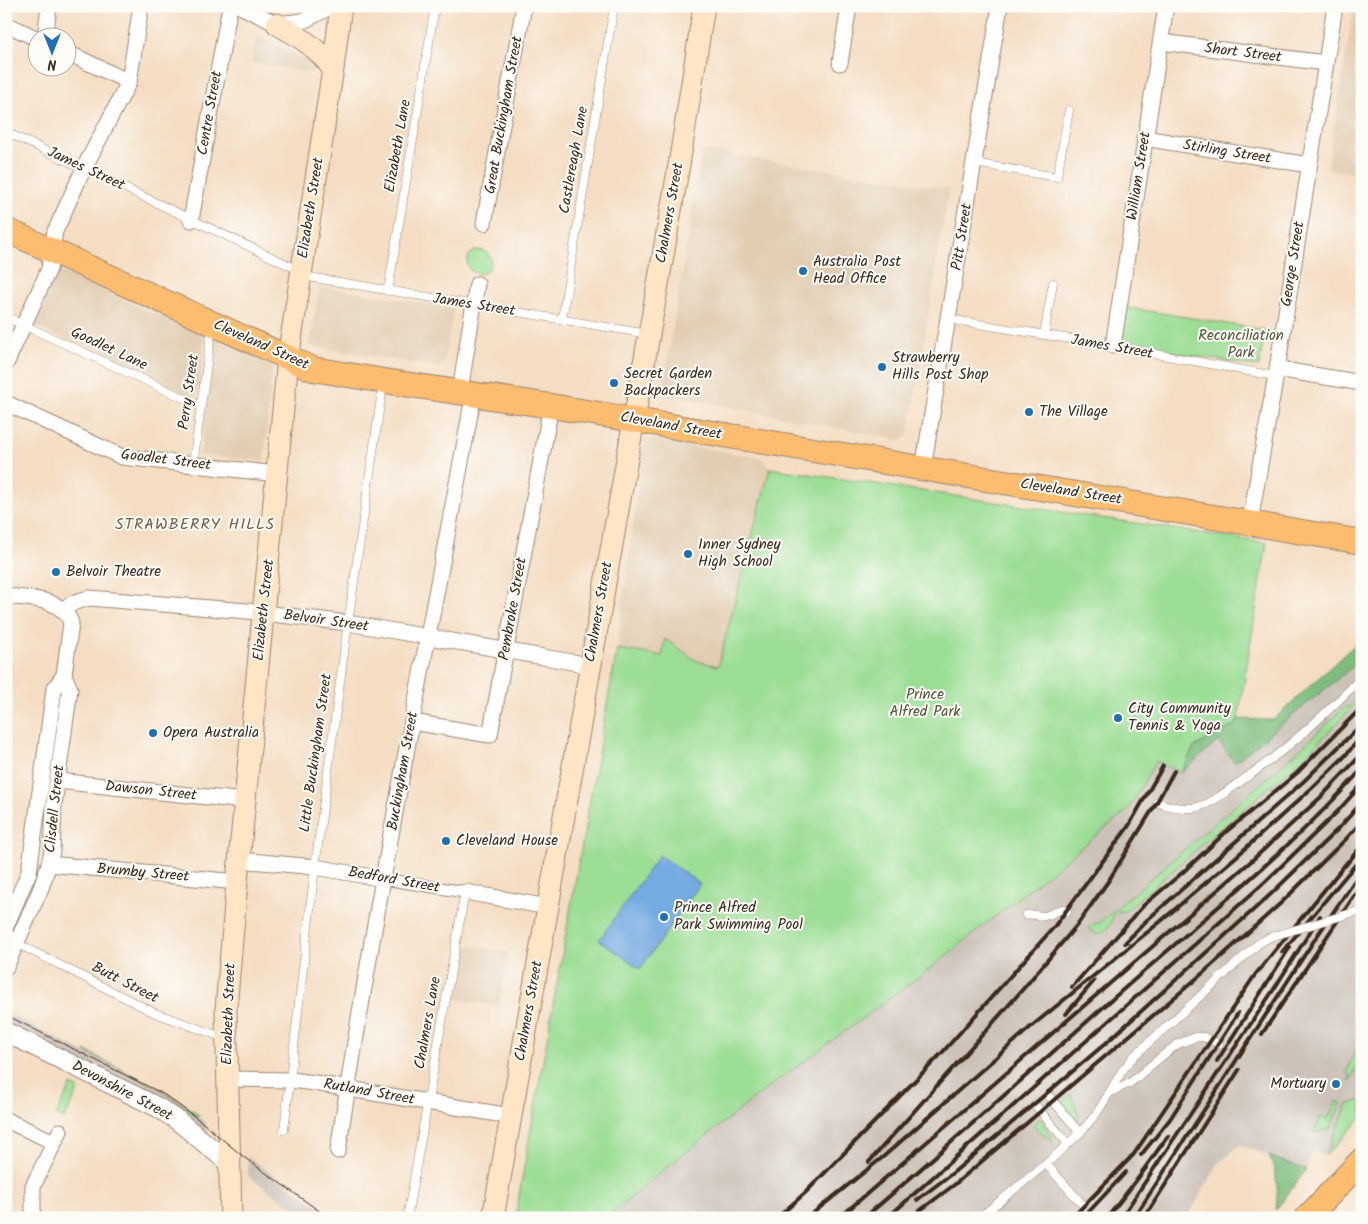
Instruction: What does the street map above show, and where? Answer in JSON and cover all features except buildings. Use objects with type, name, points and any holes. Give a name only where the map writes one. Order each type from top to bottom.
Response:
[{"type":"main road","name":"Elizabeth Street","points":[[231,1218],[225,1038],[237,882],[288,358],[333,69],[340,6]]},
{"type":"main road","name":"Chalmers Street","points":[[493,1218],[679,165],[704,6]]},
{"type":"main road","points":[[277,24],[306,41],[322,54],[333,69]]},
{"type":"main road","name":"Cleveland Street","points":[[6,230],[313,369],[467,392],[1361,540]]},
{"type":"main road","points":[[1307,1218],[1362,1160]]},
{"type":"street","points":[[47,28],[50,6]]},
{"type":"street","points":[[6,364],[49,268],[55,230],[84,168],[129,82],[140,6]]},
{"type":"street","name":"Centre Street","points":[[191,220],[230,6]]},
{"type":"street","points":[[240,6],[277,24],[303,21],[332,6]]},
{"type":"street","name":"Great Buckingham Street","points":[[484,223],[524,6]]},
{"type":"street","points":[[840,64],[849,6]]},
{"type":"street","name":"Pitt Street","points":[[923,468],[1000,6]]},
{"type":"street","name":"William Street","points":[[1113,346],[1166,6]]},
{"type":"street","name":"George Street","points":[[1250,522],[1335,6]]},
{"type":"street","points":[[6,24],[28,34]]},
{"type":"street","name":"Short Street","points":[[1161,42],[1326,64]]},
{"type":"street","points":[[78,58],[129,82]]},
{"type":"street","name":"Stirling Street","points":[[1144,138],[1309,165]]},
{"type":"street","points":[[467,392],[473,304],[477,284]]},
{"type":"street","name":"James Street","points":[[1276,373],[1362,383]]},
{"type":"street","name":"Buckingham Street","points":[[338,1151],[427,637],[467,392]]},
{"type":"street","name":"Goodlet Street","points":[[6,403],[122,457],[277,474]]},
{"type":"street","name":"Pembroke Street","points":[[412,722],[490,735],[551,406]]},
{"type":"street","points":[[6,596],[50,602],[62,610]]},
{"type":"street","name":"Belvoir Street","points":[[62,610],[75,602],[89,598],[264,613],[348,623],[578,663],[590,667]]},
{"type":"street","name":"Clisdell Street","points":[[6,926],[29,872],[54,689],[64,675],[70,622],[68,615],[62,610]]},
{"type":"street","name":"Clisdell Street","points":[[6,967],[41,888],[52,851],[54,804],[70,689],[64,675]]},
{"type":"street","name":"Dawson Street","points":[[58,782],[245,801]]},
{"type":"street","name":"Bedford Street","points":[[240,860],[315,867],[548,907]]},
{"type":"street","name":"Brumby Street","points":[[49,864],[237,882]]},
{"type":"street","name":"Devonshire Street","points":[[6,1032],[157,1107],[177,1120],[229,1163]]},
{"type":"street","name":"Rutland Street","points":[[227,1079],[291,1080],[510,1116]]},
{"type":"street","points":[[6,1120],[57,1137],[33,1186],[33,1218]]},
{"type":"lane","name":"Elizabeth Lane","points":[[388,291],[435,6]]},
{"type":"lane","name":"Castlereagh Lane","points":[[562,319],[614,6]]},
{"type":"lane","points":[[974,163],[1057,177],[1069,110]]},
{"type":"lane","name":"James Street","points":[[6,132],[84,168],[300,274],[388,291],[648,334]]},
{"type":"lane","points":[[1044,335],[1053,284]]},
{"type":"lane","name":"Goodlet Lane","points":[[6,317],[201,406]]},
{"type":"lane","name":"James Street","points":[[948,320],[1276,373]]},
{"type":"lane","name":"Perry Street","points":[[193,464],[213,323]]},
{"type":"lane","name":"Little Buckingham Street","points":[[284,1130],[315,867],[348,623],[384,381]]},
{"type":"lane","points":[[1157,802],[1184,809],[1210,803],[1266,765],[1362,677]]},
{"type":"lane","name":"Chalmers Lane","points":[[407,1218],[465,892]]},
{"type":"lane","points":[[1026,914],[1045,916],[1053,911],[1063,909],[1067,912]]},
{"type":"lane","points":[[980,1218],[1046,1164],[1080,1133],[1098,1113],[1122,1071],[1134,1056],[1258,944],[1270,936],[1362,910]]},
{"type":"lane","name":"Butt Street","points":[[16,943],[155,1013],[225,1038]]},
{"type":"lane","points":[[1109,1093],[1130,1083],[1167,1052],[1196,1037],[1204,1037],[1219,1044]]},
{"type":"lane","points":[[1048,1095],[1080,1133]]},
{"type":"lane","points":[[1035,1105],[1068,1144]]},
{"type":"lane","points":[[1046,1164],[1084,1206]]},
{"type":"shaded area","points":[[1354,6],[1362,6],[1362,175],[1327,169]]},
{"type":"shaded area","points":[[257,35],[314,63],[312,73],[251,63]]},
{"type":"shaded area","points":[[702,150],[949,189],[909,434],[902,440],[668,395],[663,387]]},
{"type":"shaded area","points":[[57,270],[205,336],[197,401],[36,326]]},
{"type":"shaded area","points":[[320,286],[454,308],[444,363],[437,367],[309,346]]},
{"type":"shaded area","points":[[215,339],[273,364],[264,461],[200,455]]},
{"type":"shaded area","name":"Inner Sydney High School","points":[[644,438],[761,458],[770,468],[718,666],[697,661],[665,640],[662,657],[617,649]]},
{"type":"shaded area","points":[[1362,659],[1362,1118],[1326,1156],[1313,1150],[1306,1170],[1240,1145],[1218,1164],[1187,1218],[607,1218],[666,1168],[765,1090],[931,968],[1128,810],[1156,761],[1182,773],[1218,741],[1235,762]]},
{"type":"shaded area","points":[[462,944],[508,952],[499,1006],[453,999]]},
{"type":"shaded area","points":[[6,1013],[171,1097],[206,1123],[206,1141],[6,1028]]},
{"type":"shaded area","points":[[248,1157],[335,1218],[310,1218],[248,1176]]},
{"type":"green space","points":[[479,250],[488,253],[491,262],[488,271],[479,274],[470,271],[467,262],[470,253]]},
{"type":"green space","name":"Reconciliation Park","points":[[1124,307],[1265,330],[1259,367],[1119,343]]},
{"type":"green space","name":"Prince Alfred Park","points":[[770,468],[1267,543],[1238,719],[1236,724],[1194,747],[1181,773],[1156,761],[1128,810],[931,968],[765,1090],[666,1168],[607,1218],[515,1218],[617,649],[662,656],[665,639],[697,661],[718,666]]},
{"type":"green space","points":[[1362,638],[1362,659],[1235,762],[1218,741],[1181,773],[1194,747],[1236,724],[1238,719],[1273,720]]},
{"type":"green space","points":[[1362,690],[1362,698],[1302,759],[1124,912],[1118,911],[1114,913],[1111,924],[1107,929],[1097,935],[1088,928],[1092,924],[1099,923],[1289,759],[1346,706],[1349,708],[1360,696],[1359,692]]},
{"type":"green space","points":[[1362,1035],[1362,1064],[1355,1070],[1351,1080],[1349,1080],[1350,1075],[1346,1073]]},
{"type":"green space","points":[[86,1051],[165,1092],[199,1115],[198,1117],[161,1090]]},
{"type":"green space","points":[[71,1085],[79,1089],[64,1119],[56,1115]]},
{"type":"green space","points":[[1071,1094],[1079,1117],[1076,1120],[1060,1105]]},
{"type":"green space","points":[[1336,1101],[1341,1103],[1330,1129],[1314,1133],[1320,1117],[1328,1119]]},
{"type":"green space","points":[[1358,1101],[1362,1102],[1362,1117],[1326,1155],[1347,1105]]},
{"type":"green space","points":[[1040,1118],[1053,1140],[1052,1142],[1033,1125]]},
{"type":"green space","points":[[1269,1156],[1306,1170],[1276,1210],[1277,1183]]},
{"type":"water","points":[[659,855],[700,884],[640,969],[599,940]]},
{"type":"tram line","points":[[6,1015],[163,1094],[198,1119],[245,1158],[329,1218]]},
{"type":"railway","points":[[1072,987],[1144,905],[1227,831],[1297,773],[1362,707]]},
{"type":"railway","points":[[1125,943],[1146,921],[1304,781],[1362,724]]},
{"type":"railway","points":[[807,1218],[883,1157],[1033,1025],[1160,922],[1238,855],[1312,788],[1344,757],[1362,736]]},
{"type":"railway","points":[[839,1218],[1249,863],[1321,797],[1362,754]]},
{"type":"railway","points":[[777,1218],[806,1192],[941,1054],[1054,927],[1128,827],[1163,766]]},
{"type":"railway","points":[[864,1218],[1277,854],[1362,769]]},
{"type":"railway","points":[[869,1162],[1023,989],[1077,925],[1109,880],[1174,771]]},
{"type":"railway","points":[[887,1218],[1265,882],[1337,812],[1362,784]]},
{"type":"railway","points":[[917,1200],[954,1172],[1106,1043],[1271,894],[1339,828],[1362,802]]},
{"type":"railway","points":[[910,1218],[954,1185],[1203,973],[1282,902],[1362,821]]},
{"type":"railway","points":[[1345,866],[1362,845]]},
{"type":"railway","points":[[1072,1218],[1134,1154],[1255,975],[1348,861]]},
{"type":"railway","points":[[1282,952],[1355,865]]},
{"type":"railway","points":[[1134,1218],[1362,870]]},
{"type":"railway","points":[[1262,1034],[1362,884]]},
{"type":"railway","points":[[1121,1218],[1274,989],[1320,916]]},
{"type":"railway","points":[[1217,1061],[1290,947]]},
{"type":"railway","points":[[1066,1014],[1094,981]]},
{"type":"railway","points":[[1141,1155],[1170,1119],[1238,1013]]},
{"type":"railway","points":[[1144,1218],[1239,1070]]},
{"type":"railway","points":[[1142,1172],[1168,1136]]},
{"type":"railway","points":[[1107,1218],[1146,1168]]},
{"type":"railway","points":[[1083,1218],[1126,1172]]},
{"type":"place","name":"Australia Post Head Office","points":[[803,271]]},
{"type":"place","name":"Strawberry Hills Post Shop","points":[[882,367]]},
{"type":"place","name":"Secret Garden Backpackers","points":[[614,383]]},
{"type":"place","name":"The Village","points":[[1029,412]]},
{"type":"place","name":"Inner Sydney High School","points":[[688,554]]},
{"type":"place","name":"Belvoir Theatre","points":[[56,572]]},
{"type":"place","name":"City Community Tennis & Yoga","points":[[1118,718]]},
{"type":"place","name":"Opera Australia","points":[[153,733]]},
{"type":"place","name":"Cleveland House","points":[[446,841]]},
{"type":"place","name":"Prince Alfred Park Swimming Pool","points":[[664,917]]},
{"type":"place","name":"Mortuary","points":[[1336,1084]]},
{"type":"district","name":"STRAWBERRY HILLS","points":[[195,524]]}]
